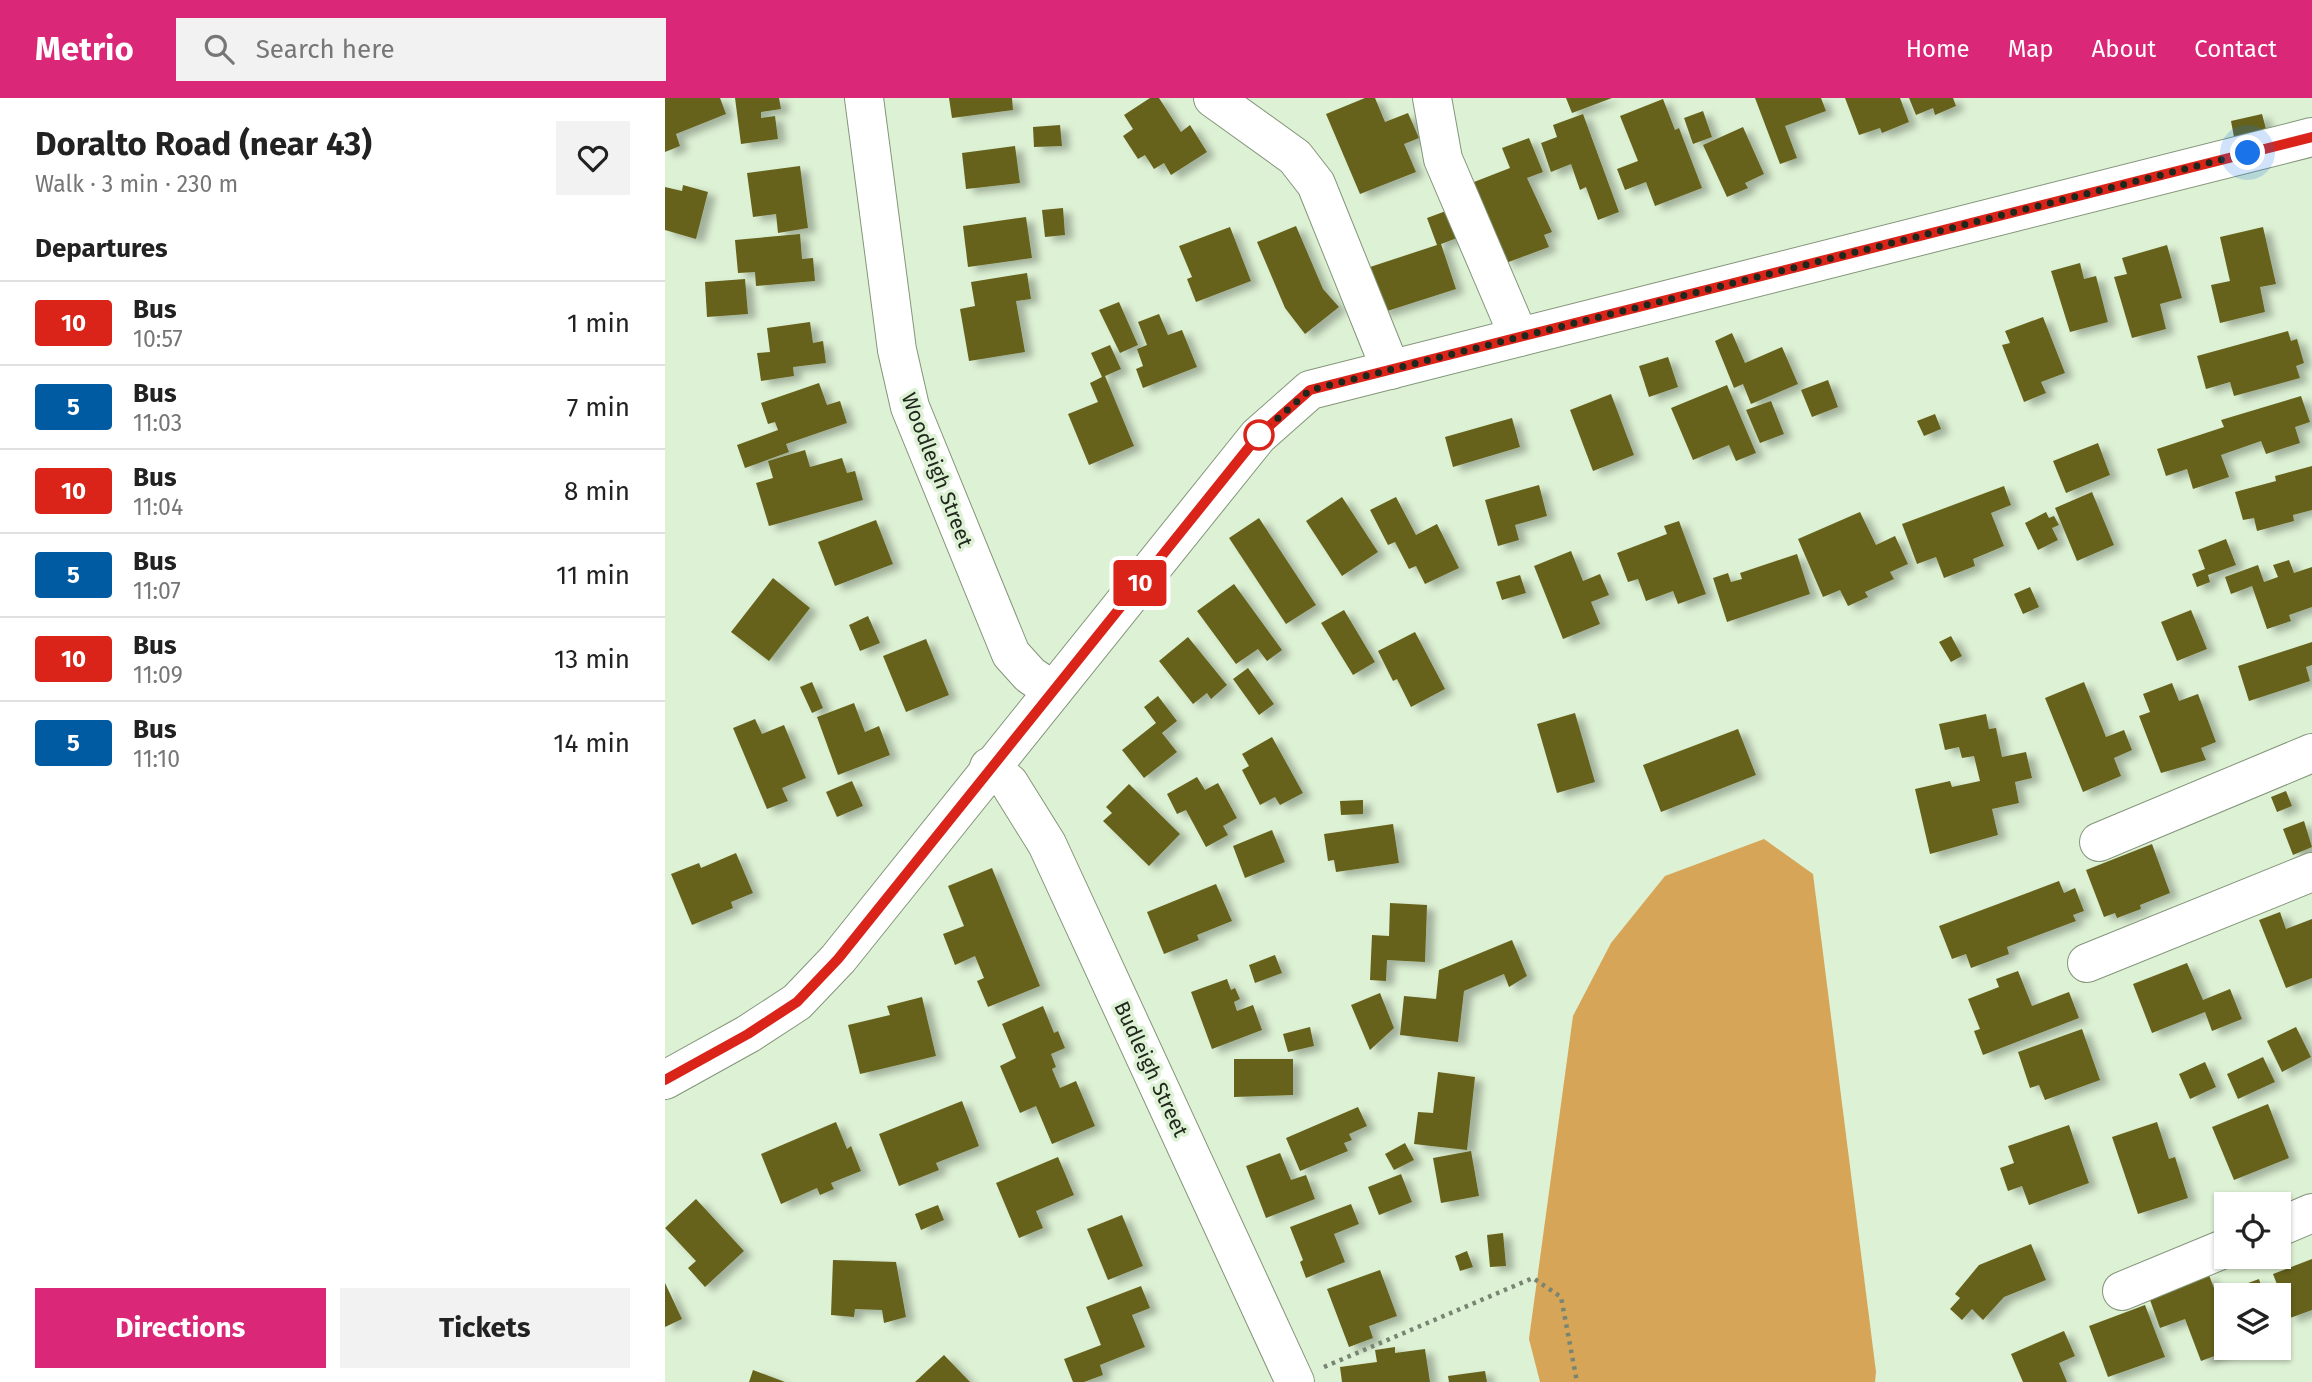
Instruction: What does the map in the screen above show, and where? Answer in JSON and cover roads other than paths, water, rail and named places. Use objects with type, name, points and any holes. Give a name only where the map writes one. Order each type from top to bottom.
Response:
[{"type":"street","name":"Woodleigh Street","points":[[864,98],[897,350],[910,407],[1011,654],[1030,675],[1053,691]]},
{"type":"street","points":[[1213,98],[1295,157],[1310,173],[1391,370]]},
{"type":"street","points":[[1432,98],[1443,159],[1519,337]]},
{"type":"street","points":[[665,1080],[748,1034],[797,1002],[854,940],[989,767],[1258,436],[1310,390],[2312,137]]},
{"type":"street","points":[[2099,842],[2312,753]]},
{"type":"street","name":"Budleigh Street","points":[[989,767],[1009,783],[1047,844],[1295,1381]]},
{"type":"street","points":[[2087,963],[2312,872]]},
{"type":"street","points":[[2291,1222],[2312,1213]]},
{"type":"street","points":[[2122,1291],[2214,1253]]}]
